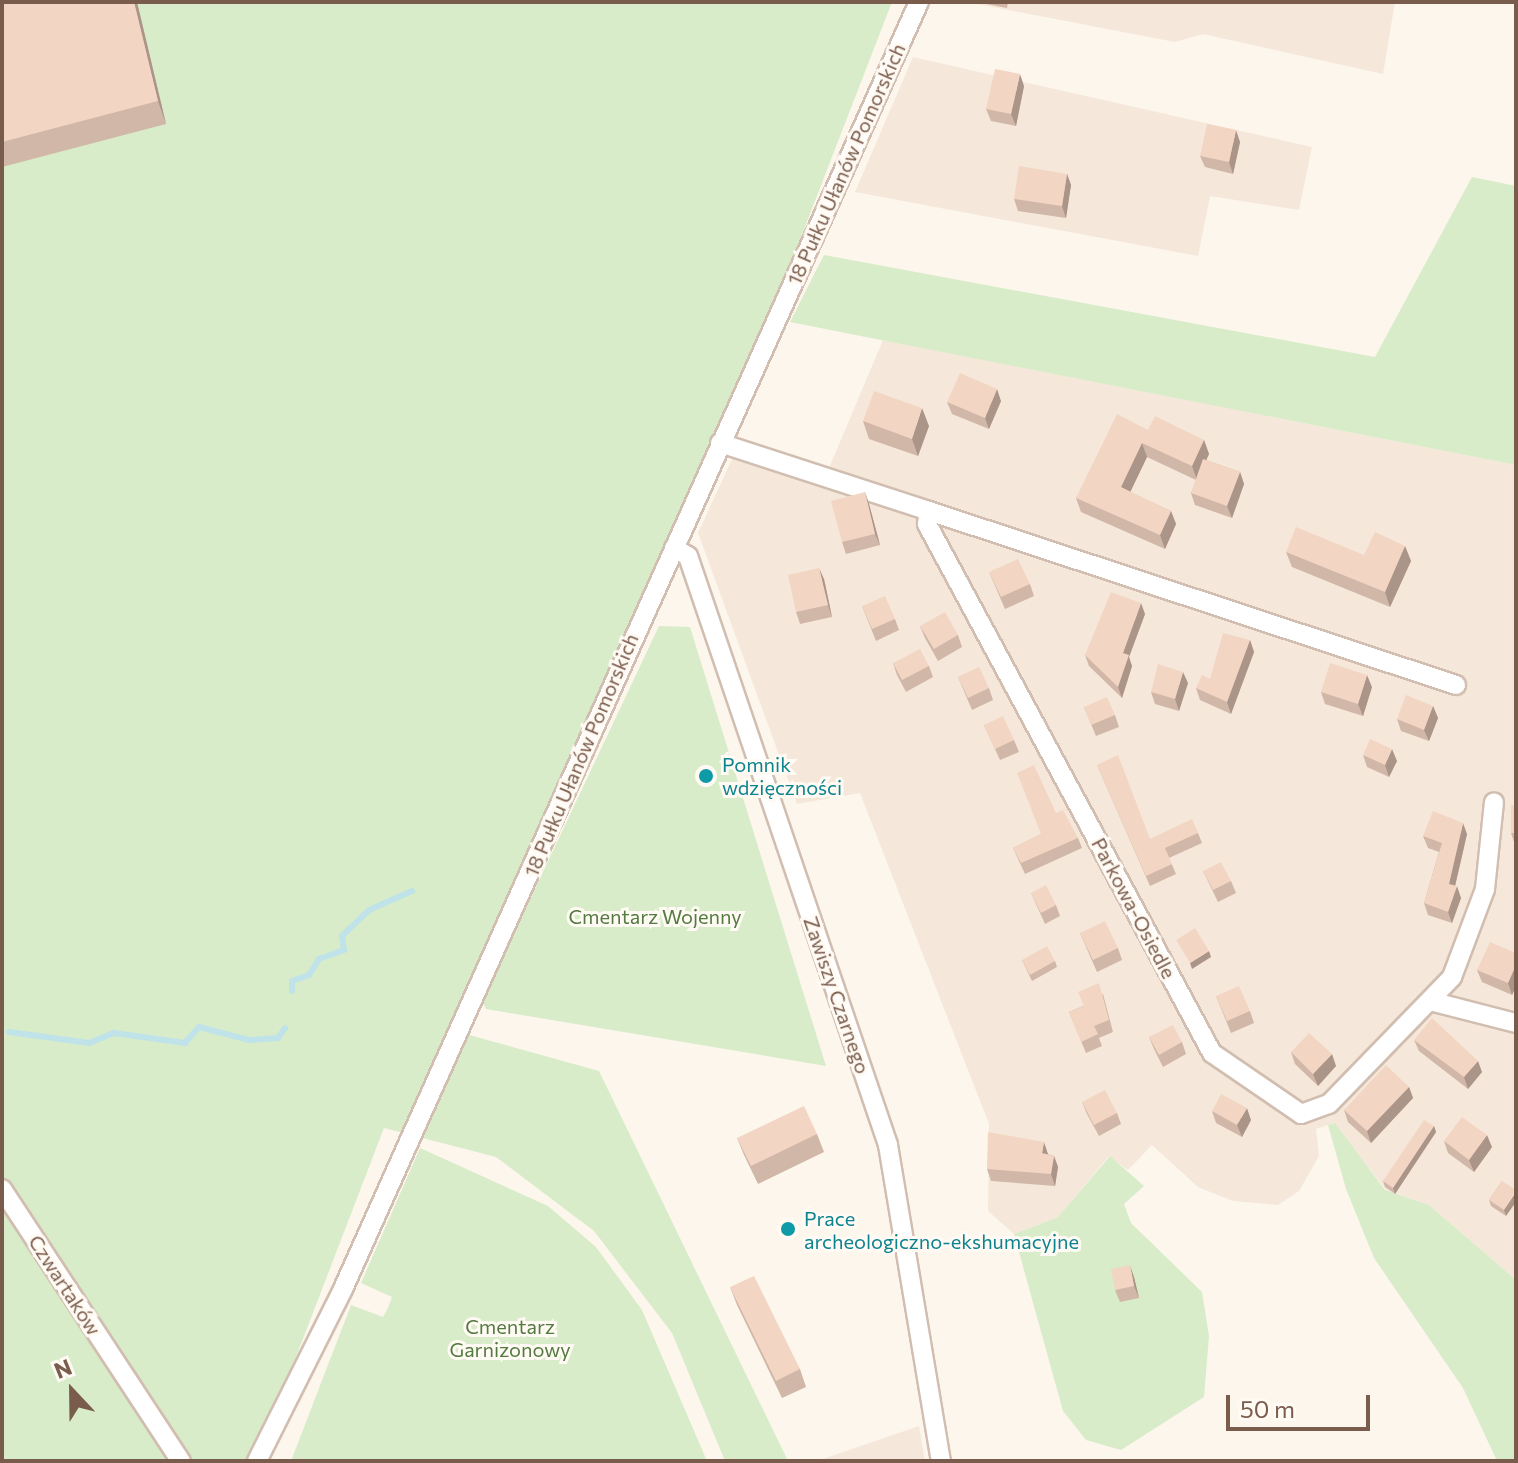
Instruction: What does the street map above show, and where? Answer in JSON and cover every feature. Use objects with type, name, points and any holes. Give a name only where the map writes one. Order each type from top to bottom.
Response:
[{"type":"street","name":"18 Pułku Ułanów Pomorskich","points":[[257,1461],[343,1289],[919,2]]},
{"type":"street","points":[[720,443],[1456,685]]},
{"type":"street","name":"Parkowa-Osiedle","points":[[929,511],[927,524],[1220,1063],[1301,1114],[1319,1112],[1434,1002],[1478,919],[1494,802]]},
{"type":"street","name":"Zawiszy Czarnego","points":[[674,548],[688,556],[888,1145],[941,1461]]},
{"type":"street","points":[[1434,1002],[1516,1023]]},
{"type":"street","name":"Czwartaków","points":[[2,1189],[181,1461]]},
{"type":"shaded area","points":[[966,2],[1395,2],[1383,74],[1203,34],[1175,42]]},
{"type":"shaded area","points":[[913,57],[1312,147],[1299,210],[1210,196],[1198,256],[855,192]]},
{"type":"shaded area","points":[[883,340],[1516,465],[1516,1280],[1429,1205],[1386,1190],[1334,1123],[1316,1129],[1319,1156],[1299,1191],[1278,1205],[1233,1201],[1198,1187],[1152,1145],[1128,1170],[1109,1156],[1058,1217],[1014,1234],[988,1211],[989,1124],[860,793],[797,804],[698,533],[732,459],[821,487]]},
{"type":"shaded area","points":[[919,1426],[925,1461],[817,1461]]},
{"type":"green space","points":[[2,2],[892,2],[770,317],[451,1030],[599,1071],[788,1461],[725,1461],[672,1333],[594,1231],[496,1157],[384,1128],[256,1461],[2,1461]]},
{"type":"green space","points":[[1472,177],[1516,186],[1516,465],[790,322],[824,255],[1375,357]]},
{"type":"green space","name":"Cmentarz Wojenny","points":[[659,626],[690,627],[826,1066],[486,1009],[482,1001]]},
{"type":"green space","points":[[1335,1123],[1385,1190],[1429,1205],[1516,1280],[1516,1461],[1497,1461],[1463,1388],[1374,1258],[1346,1189],[1328,1125]]},
{"type":"green space","name":"Cmentarz Garnizonowy","points":[[420,1148],[548,1206],[596,1247],[642,1310],[707,1461],[291,1461],[351,1305],[383,1317],[388,1308],[392,1297],[361,1283]]},
{"type":"green space","points":[[1110,1156],[1144,1186],[1124,1204],[1131,1223],[1202,1292],[1209,1336],[1204,1397],[1121,1450],[1086,1440],[1063,1411],[1014,1234],[1058,1217]]},
{"type":"building","points":[[2,2],[134,2],[158,101],[2,142]]},
{"type":"building","points":[[995,69],[1020,74],[1011,114],[986,109]]},
{"type":"building","points":[[1207,124],[1236,130],[1229,162],[1200,156]]},
{"type":"building","points":[[1019,166],[1067,174],[1062,206],[1014,199]]},
{"type":"building","points":[[960,373],[997,389],[985,418],[947,402]]},
{"type":"building","points":[[874,391],[922,408],[912,439],[863,421]]},
{"type":"building","points":[[1117,414],[1148,430],[1155,416],[1204,440],[1192,466],[1142,443],[1121,487],[1171,511],[1160,535],[1076,498]]},
{"type":"building","points":[[1203,459],[1240,472],[1227,506],[1191,493]]},
{"type":"building","points":[[865,492],[875,534],[842,542],[831,501]]},
{"type":"building","points":[[1296,527],[1364,555],[1375,532],[1405,546],[1385,592],[1286,552]]},
{"type":"building","points":[[1018,559],[1030,584],[1001,597],[989,572]]},
{"type":"building","points":[[819,568],[828,605],[796,612],[788,575]]},
{"type":"building","points":[[1111,592],[1141,603],[1123,653],[1129,655],[1118,687],[1085,655]]},
{"type":"building","points":[[885,596],[895,619],[872,629],[862,606]]},
{"type":"building","points":[[945,612],[958,635],[934,649],[920,626]]},
{"type":"building","points":[[1223,633],[1250,640],[1227,702],[1196,688],[1202,675],[1210,679]]},
{"type":"building","points":[[920,649],[929,666],[902,680],[893,663]]},
{"type":"building","points":[[1330,663],[1367,675],[1358,704],[1321,692]]},
{"type":"building","points":[[1158,664],[1183,672],[1175,699],[1151,692]]},
{"type":"building","points":[[979,667],[989,688],[968,698],[958,677]]},
{"type":"building","points":[[1406,695],[1433,706],[1424,730],[1397,719]]},
{"type":"building","points":[[1107,697],[1115,715],[1091,725],[1084,707]]},
{"type":"building","points":[[1003,716],[1014,740],[995,749],[984,725]]},
{"type":"building","points":[[1370,739],[1392,749],[1385,765],[1363,755]]},
{"type":"building","points":[[1118,755],[1150,839],[1192,819],[1198,833],[1165,848],[1172,864],[1146,876],[1097,765]]},
{"type":"building","points":[[1034,765],[1056,813],[1063,810],[1078,838],[1021,863],[1013,848],[1041,834],[1017,773]]},
{"type":"building","points":[[1511,805],[1516,805],[1516,833],[1511,833]]},
{"type":"building","points":[[1433,811],[1463,823],[1449,884],[1457,886],[1448,912],[1424,903],[1442,843],[1423,836]]},
{"type":"building","points":[[1221,862],[1231,881],[1213,890],[1203,871]]},
{"type":"building","points":[[1046,885],[1056,905],[1041,913],[1031,893]]},
{"type":"building","points":[[1105,921],[1118,948],[1093,960],[1080,933]]},
{"type":"building","points":[[1195,928],[1209,951],[1190,963],[1176,940]]},
{"type":"building","points":[[1490,942],[1516,953],[1516,965],[1508,983],[1477,970]]},
{"type":"building","points":[[1047,946],[1055,961],[1030,975],[1022,960]]},
{"type":"building","points":[[1099,983],[1109,1020],[1094,1026],[1098,1034],[1081,1042],[1069,1012],[1084,1006],[1078,992]]},
{"type":"building","points":[[1239,986],[1250,1011],[1227,1021],[1216,996]]},
{"type":"building","points":[[1432,1018],[1478,1061],[1464,1077],[1414,1040]]},
{"type":"building","points":[[1173,1025],[1182,1042],[1159,1055],[1149,1037]]},
{"type":"building","points":[[1309,1033],[1332,1054],[1313,1074],[1291,1052]]},
{"type":"building","points":[[1386,1065],[1409,1087],[1367,1131],[1344,1110]]},
{"type":"building","points":[[1105,1090],[1117,1113],[1094,1125],[1082,1102]]},
{"type":"building","points":[[1221,1094],[1247,1108],[1237,1125],[1212,1111]]},
{"type":"building","points":[[804,1106],[817,1134],[751,1166],[737,1138]]},
{"type":"building","points":[[1462,1117],[1487,1135],[1469,1160],[1444,1141]]},
{"type":"building","points":[[1424,1120],[1434,1126],[1393,1188],[1383,1181]]},
{"type":"building","points":[[988,1132],[1044,1142],[1042,1153],[1054,1156],[1051,1174],[987,1169]]},
{"type":"building","points":[[1502,1181],[1516,1190],[1504,1210],[1489,1200]]},
{"type":"building","points":[[1130,1265],[1134,1286],[1115,1290],[1111,1269]]},
{"type":"building","points":[[754,1276],[800,1369],[776,1381],[730,1287]]},
{"type":"waterway","points":[[292,991],[292,981],[309,975],[319,959],[344,950],[342,936],[369,910],[412,891]]},
{"type":"waterway","points":[[9,1032],[89,1043],[114,1033],[185,1043],[199,1027],[249,1040],[278,1038],[285,1028]]},
{"type":"place","name":"Pomnik wdzięczności","points":[[706,776]]},
{"type":"place","name":"Prace archeologiczno-ekshumacyjne","points":[[788,1229]]}]
